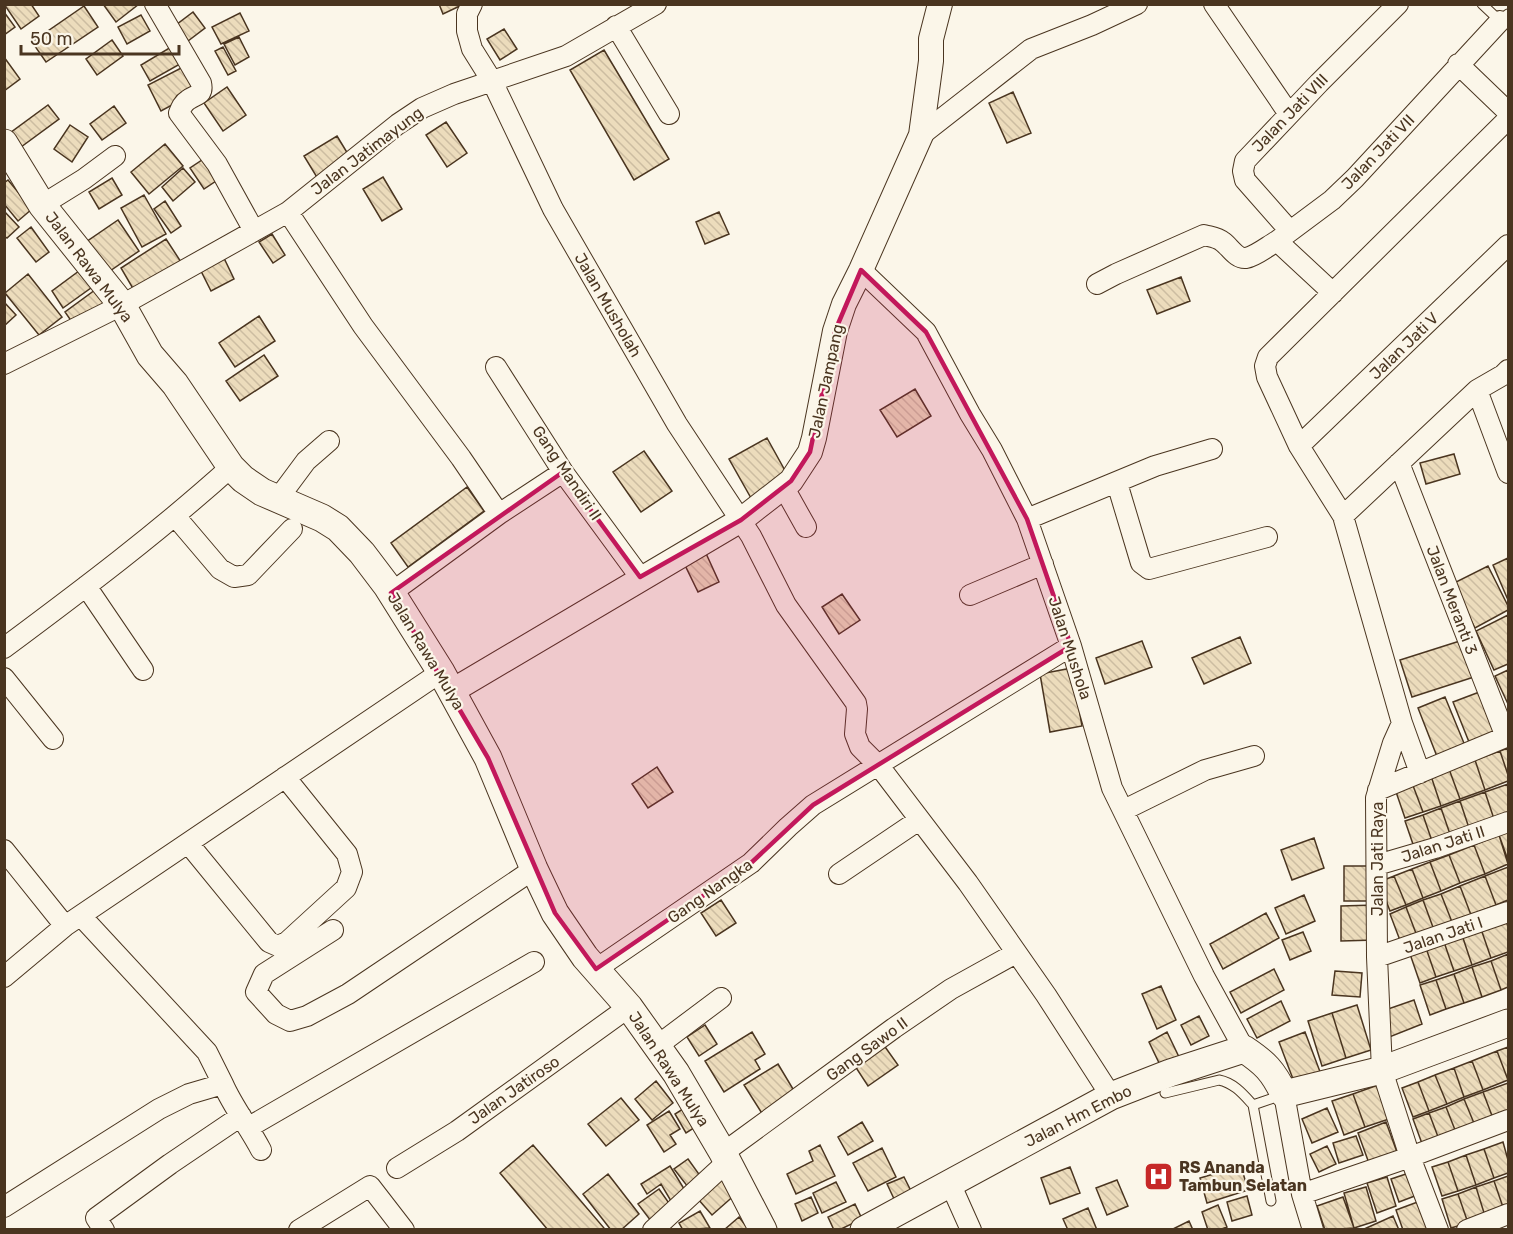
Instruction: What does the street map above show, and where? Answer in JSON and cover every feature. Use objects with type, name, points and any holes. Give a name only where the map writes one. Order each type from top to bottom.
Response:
[{"type":"main road","name":"Jalan Rawa Mulya","points":[[4,143],[42,205],[122,305],[150,355],[175,384],[231,467],[253,486],[277,500],[322,518],[338,528],[363,553],[392,593],[447,681],[489,758],[534,869],[555,913],[596,969],[629,1007],[676,1073],[725,1157],[763,1230]]},
{"type":"main road","points":[[1244,1048],[1263,1061],[1274,1073],[1284,1094],[1382,1070],[1509,1023]]},
{"type":"main road","name":"Jalan Hm Embo","points":[[864,1230],[1111,1096],[1244,1048]]},
{"type":"street","points":[[155,4],[201,83],[200,94],[189,99],[179,112],[217,164],[254,231]]},
{"type":"street","name":"Jalan Musholah","points":[[472,4],[467,14],[469,38],[475,55],[492,81],[559,219],[677,424],[751,536],[786,605],[856,703],[856,739],[860,747],[879,766],[968,883],[1046,995],[1111,1096]]},
{"type":"street","name":"Jalan Jatimayung","points":[[4,364],[122,305],[288,212],[398,124],[422,108],[454,94],[566,56],[656,4]]},
{"type":"street","name":"Jalan Jampang","points":[[447,681],[741,520],[791,481],[810,452],[835,332],[844,304],[921,135],[931,61],[931,39],[940,4]]},
{"type":"street","points":[[921,135],[1031,50],[1092,26],[1137,4]]},
{"type":"street","points":[[1214,4],[1289,114]]},
{"type":"street","name":"Jalan Jati VIII","points":[[1284,236],[1245,180],[1243,166],[1249,155],[1398,4]]},
{"type":"street","name":"Jalan Jati VII","points":[[1097,284],[1204,236],[1216,238],[1243,258],[1250,257],[1284,236],[1332,200],[1355,178],[1458,64],[1504,18]]},
{"type":"street","points":[[616,26],[669,114]]},
{"type":"street","points":[[1458,64],[1509,112]]},
{"type":"street","points":[[1419,773],[1402,723],[1342,516],[1299,446],[1264,366],[1268,357],[1509,119]]},
{"type":"street","points":[[42,205],[84,179],[115,156]]},
{"type":"street","points":[[288,212],[363,326],[461,458],[499,514]]},
{"type":"street","points":[[1284,236],[1334,293]]},
{"type":"street","name":"Jalan Jati V","points":[[1299,446],[1509,245]]},
{"type":"street","name":"Jalan Mushola","points":[[861,270],[926,332],[992,450],[1027,519],[1071,646],[1112,788],[1204,976],[1244,1048]]},
{"type":"street","name":"Gang Mandiri II","points":[[496,367],[563,472],[640,577]]},
{"type":"street","points":[[1342,516],[1477,390],[1507,373]]},
{"type":"street","points":[[1477,390],[1509,473]]},
{"type":"street","points":[[277,500],[306,461],[329,441]]},
{"type":"street","points":[[1027,519],[1155,466],[1212,449]]},
{"type":"street","name":"Jalan Meranti 3","points":[[1399,463],[1507,736]]},
{"type":"street","points":[[4,648],[175,516],[231,467]]},
{"type":"street","points":[[392,593],[499,514],[563,472]]},
{"type":"street","points":[[1117,483],[1141,563],[1149,569],[1267,537]]},
{"type":"street","points":[[783,486],[806,527]]},
{"type":"street","points":[[175,516],[220,569],[234,577],[248,575],[292,529]]},
{"type":"street","points":[[970,595],[1043,564]]},
{"type":"street","points":[[86,586],[143,670]]},
{"type":"street","name":"Gang Nangka","points":[[596,969],[751,863],[813,805],[1071,646]]},
{"type":"street","points":[[4,678],[53,739]]},
{"type":"street","points":[[4,977],[73,921],[285,777],[447,681]]},
{"type":"street","name":"Jalan Jati Raya","points":[[1402,723],[1393,743],[1376,798],[1377,957],[1382,1070],[1410,1157],[1438,1230]]},
{"type":"street","points":[[1378,790],[1507,736]]},
{"type":"street","points":[[1124,810],[1205,770],[1254,756]]},
{"type":"street","points":[[188,843],[268,942],[278,946],[287,942],[346,888],[352,872],[347,854],[285,777]]},
{"type":"street","points":[[839,874],[919,820]]},
{"type":"street","name":"Jalan Jati II","points":[[1377,865],[1435,848],[1509,822]]},
{"type":"street","points":[[4,850],[207,1052],[231,1101],[261,1150]]},
{"type":"street","points":[[333,930],[264,974],[256,992],[276,1014],[290,1021],[308,1016],[348,994],[534,869]]},
{"type":"street","name":"Jalan Jati I","points":[[1377,957],[1509,912]]},
{"type":"street","name":"Gang Sawo II","points":[[652,1230],[725,1157],[894,1028],[951,989],[1016,953]]},
{"type":"street","points":[[104,1230],[96,1218],[170,1164],[534,962]]},
{"type":"street","points":[[657,1046],[721,998]]},
{"type":"street","name":"Jalan Jatiroso","points":[[397,1168],[457,1131],[629,1007]]},
{"type":"street","points":[[4,1207],[159,1109],[189,1094],[223,1084]]},
{"type":"street","points":[[1284,1094],[1302,1194],[1313,1230]]},
{"type":"street","points":[[1302,1194],[1509,1120]]},
{"type":"street","points":[[950,1183],[971,1230]]},
{"type":"street","points":[[299,1230],[370,1186],[404,1230]]},
{"type":"street","points":[[1467,1230],[1509,1214]]},
{"type":"lane","points":[[1482,4],[1504,18]]},
{"type":"lane","points":[[1165,1093],[1219,1080],[1235,1086],[1253,1105],[1271,1201]]},
{"type":"lane","points":[[1253,1105],[1284,1094]]},
{"type":"highlighted area","points":[[861,270],[926,332],[1027,519],[1071,646],[813,805],[751,863],[596,969],[555,913],[488,758],[391,593],[563,472],[640,577],[741,520],[791,481],[810,452],[835,331]]},
{"type":"building","points":[[4,4],[31,4],[39,16],[21,29]]},
{"type":"building","points":[[103,4],[139,4],[116,22]]},
{"type":"building","points":[[439,4],[464,4],[443,14]]},
{"type":"building","points":[[84,6],[98,27],[46,62],[32,42]]},
{"type":"building","points":[[4,12],[15,27],[4,35]]},
{"type":"building","points":[[193,12],[205,28],[188,41],[176,25]]},
{"type":"building","points":[[240,13],[249,31],[221,44],[212,27]]},
{"type":"building","points":[[141,15],[150,31],[127,44],[118,27]]},
{"type":"building","points":[[504,29],[517,49],[500,60],[487,39]]},
{"type":"building","points":[[239,37],[249,57],[235,65],[224,44]]},
{"type":"building","points":[[112,40],[123,56],[97,75],[86,59]]},
{"type":"building","points":[[171,47],[180,64],[150,81],[141,65]]},
{"type":"building","points":[[223,47],[236,71],[228,75],[215,51]]},
{"type":"building","points":[[604,50],[669,159],[634,180],[570,70]]},
{"type":"building","points":[[4,57],[20,79],[4,91]]},
{"type":"building","points":[[185,66],[198,91],[161,111],[148,85]]},
{"type":"building","points":[[227,87],[246,115],[223,131],[204,103]]},
{"type":"building","points":[[1013,92],[1031,133],[1007,143],[989,103]]},
{"type":"building","points":[[48,105],[59,119],[21,147],[10,133]]},
{"type":"building","points":[[114,106],[126,123],[102,140],[90,124]]},
{"type":"building","points":[[446,122],[467,153],[447,167],[426,135]]},
{"type":"building","points":[[70,125],[88,137],[72,162],[54,149]]},
{"type":"building","points":[[337,136],[351,159],[318,179],[304,156]]},
{"type":"building","points":[[165,144],[183,166],[149,194],[131,172]]},
{"type":"building","points":[[205,158],[219,179],[204,189],[190,168]]},
{"type":"building","points":[[183,168],[195,182],[173,201],[162,187]]},
{"type":"building","points":[[383,177],[402,209],[382,221],[363,189]]},
{"type":"building","points":[[112,178],[122,195],[99,209],[89,192]]},
{"type":"building","points":[[8,180],[32,209],[18,221],[4,204],[4,183]]},
{"type":"building","points":[[144,195],[166,234],[142,247],[121,208]]},
{"type":"building","points":[[165,201],[181,226],[171,233],[154,209]]},
{"type":"building","points":[[4,211],[19,227],[7,238],[4,236]]},
{"type":"building","points":[[719,212],[729,234],[705,244],[696,222]]},
{"type":"building","points":[[118,220],[139,251],[107,273],[86,242]]},
{"type":"building","points":[[31,227],[49,252],[36,262],[17,238]]},
{"type":"building","points":[[272,234],[285,255],[273,263],[259,242]]},
{"type":"building","points":[[166,239],[181,262],[135,292],[121,268]]},
{"type":"building","points":[[223,256],[234,279],[211,291],[199,267]]},
{"type":"building","points":[[83,268],[95,285],[63,308],[52,291]]},
{"type":"building","points":[[28,274],[62,317],[39,335],[5,293]]},
{"type":"building","points":[[1181,277],[1190,301],[1157,314],[1147,290]]},
{"type":"building","points":[[95,290],[105,303],[74,325],[65,312]]},
{"type":"building","points":[[4,302],[16,315],[4,326]]},
{"type":"building","points":[[259,316],[275,341],[235,367],[219,343]]},
{"type":"building","points":[[264,355],[278,376],[240,401],[226,381]]},
{"type":"building","points":[[915,389],[931,416],[897,437],[880,410]]},
{"type":"building","points":[[767,438],[788,476],[751,498],[729,459]]},
{"type":"building","points":[[644,451],[672,491],[641,512],[613,472]]},
{"type":"building","points":[[1454,454],[1460,474],[1426,484],[1420,463]]},
{"type":"building","points":[[467,487],[484,511],[408,567],[391,543]]},
{"type":"building","points":[[704,549],[719,582],[698,592],[682,559]]},
{"type":"building","points":[[1508,558],[1508,600],[1493,565]]},
{"type":"building","points":[[1488,566],[1508,610],[1475,628],[1452,584]]},
{"type":"building","points":[[842,594],[860,620],[839,634],[822,607]]},
{"type":"building","points":[[1508,615],[1508,664],[1494,670],[1476,631]]},
{"type":"building","points":[[1240,637],[1251,663],[1204,684],[1192,658]]},
{"type":"building","points":[[1463,640],[1474,677],[1412,697],[1400,660]]},
{"type":"building","points":[[1142,641],[1152,667],[1105,684],[1096,658]]},
{"type":"building","points":[[1072,668],[1082,726],[1050,732],[1040,674]]},
{"type":"building","points":[[1508,670],[1508,704],[1495,676]]},
{"type":"building","points":[[1482,691],[1499,736],[1471,747],[1453,702]]},
{"type":"building","points":[[1445,697],[1466,748],[1438,759],[1418,708]]},
{"type":"building","points":[[1508,748],[1508,775],[1500,751]]},
{"type":"building","points":[[1500,751],[1508,781],[1485,790],[1475,760]]},
{"type":"building","points":[[1475,760],[1485,790],[1460,799],[1449,769]]},
{"type":"building","points":[[657,767],[673,792],[648,808],[632,784]]},
{"type":"building","points":[[1449,769],[1460,799],[1441,806],[1431,776]]},
{"type":"building","points":[[1431,776],[1441,806],[1423,812],[1412,783]]},
{"type":"building","points":[[1412,783],[1423,812],[1405,818],[1395,789]]},
{"type":"building","points":[[1508,784],[1508,817],[1495,822],[1485,792]]},
{"type":"building","points":[[1485,792],[1495,822],[1470,831],[1460,801]]},
{"type":"building","points":[[1460,801],[1470,831],[1451,837],[1441,808]]},
{"type":"building","points":[[1441,808],[1451,837],[1433,844],[1423,815]]},
{"type":"building","points":[[1423,815],[1433,844],[1415,850],[1405,821]]},
{"type":"building","points":[[1508,831],[1508,860],[1499,835]]},
{"type":"building","points":[[1499,835],[1508,864],[1485,874],[1474,845]]},
{"type":"building","points":[[1314,838],[1324,868],[1292,880],[1281,850]]},
{"type":"building","points":[[1474,845],[1485,874],[1460,883],[1449,855]]},
{"type":"building","points":[[1449,855],[1460,883],[1441,891],[1430,862]]},
{"type":"building","points":[[1430,862],[1441,891],[1423,898],[1412,869]]},
{"type":"building","points":[[1344,866],[1374,866],[1374,901],[1344,901]]},
{"type":"building","points":[[1508,867],[1508,900],[1496,905],[1485,876]]},
{"type":"building","points":[[1412,869],[1423,898],[1406,905],[1394,876]]},
{"type":"building","points":[[1394,876],[1406,905],[1390,911],[1379,882]]},
{"type":"building","points":[[1485,876],[1496,905],[1471,915],[1460,886]]},
{"type":"building","points":[[1460,886],[1471,915],[1452,922],[1441,894]]},
{"type":"building","points":[[1441,894],[1452,922],[1434,930],[1423,900]]},
{"type":"building","points":[[1304,895],[1315,921],[1286,934],[1275,908]]},
{"type":"building","points":[[721,900],[736,923],[716,936],[701,913]]},
{"type":"building","points":[[1423,900],[1434,930],[1417,936],[1406,907]]},
{"type":"building","points":[[1375,905],[1375,940],[1341,941],[1341,906]]},
{"type":"building","points":[[1406,907],[1417,936],[1401,943],[1390,914]]},
{"type":"building","points":[[1266,913],[1279,938],[1223,969],[1210,944]]},
{"type":"building","points":[[1506,920],[1508,952],[1491,958],[1481,929]]},
{"type":"building","points":[[1481,929],[1491,958],[1472,965],[1462,935]]},
{"type":"building","points":[[1303,932],[1311,951],[1290,960],[1282,940]]},
{"type":"building","points":[[1462,935],[1472,965],[1454,971],[1444,942]]},
{"type":"building","points":[[1444,942],[1454,971],[1436,977],[1426,948]]},
{"type":"building","points":[[1426,948],[1436,977],[1420,983],[1410,954]]},
{"type":"building","points":[[1508,954],[1508,987],[1501,990],[1491,961]]},
{"type":"building","points":[[1491,961],[1501,990],[1482,997],[1472,967]]},
{"type":"building","points":[[1472,967],[1482,997],[1464,1003],[1454,974]]},
{"type":"building","points":[[1274,969],[1284,990],[1241,1013],[1230,992]]},
{"type":"building","points":[[1335,971],[1362,973],[1360,997],[1332,995]]},
{"type":"building","points":[[1454,974],[1464,1003],[1446,1009],[1436,980]]},
{"type":"building","points":[[1436,980],[1446,1009],[1430,1015],[1420,985]]},
{"type":"building","points":[[1161,986],[1176,1020],[1157,1029],[1142,994]]},
{"type":"building","points":[[1414,1000],[1422,1024],[1387,1038],[1388,1009]]},
{"type":"building","points":[[1281,1001],[1290,1021],[1257,1038],[1247,1019]]},
{"type":"building","points":[[1357,1005],[1371,1050],[1346,1058],[1332,1013]]},
{"type":"building","points":[[1332,1013],[1346,1058],[1322,1066],[1308,1021]]},
{"type":"building","points":[[1199,1016],[1209,1036],[1191,1045],[1181,1025]]},
{"type":"building","points":[[705,1025],[717,1044],[699,1056],[687,1037]]},
{"type":"building","points":[[752,1032],[765,1054],[755,1060],[760,1069],[724,1092],[705,1061]]},
{"type":"building","points":[[1167,1032],[1179,1057],[1161,1067],[1149,1042]]},
{"type":"building","points":[[1305,1032],[1322,1077],[1296,1087],[1279,1042]]},
{"type":"building","points":[[883,1044],[898,1065],[868,1086],[853,1063]]},
{"type":"building","points":[[1508,1047],[1508,1080],[1497,1051]]},
{"type":"building","points":[[1497,1051],[1508,1080],[1483,1090],[1472,1061]]},
{"type":"building","points":[[1472,1061],[1483,1090],[1464,1097],[1454,1068]]},
{"type":"building","points":[[778,1064],[796,1094],[763,1115],[744,1085]]},
{"type":"building","points":[[1454,1068],[1464,1097],[1447,1104],[1435,1075]]},
{"type":"building","points":[[1435,1075],[1447,1104],[1429,1111],[1418,1082]]},
{"type":"building","points":[[656,1081],[673,1103],[652,1120],[635,1099]]},
{"type":"building","points":[[1418,1082],[1429,1111],[1413,1117],[1402,1088]]},
{"type":"building","points":[[1508,1083],[1508,1116],[1494,1121],[1483,1092]]},
{"type":"building","points":[[1378,1085],[1389,1119],[1365,1127],[1353,1094]]},
{"type":"building","points":[[1483,1092],[1494,1121],[1476,1128],[1464,1099]]},
{"type":"building","points":[[1353,1094],[1365,1127],[1344,1135],[1332,1101]]},
{"type":"building","points":[[621,1098],[639,1120],[606,1146],[588,1124]]},
{"type":"building","points":[[1464,1099],[1476,1128],[1457,1135],[1446,1107]]},
{"type":"building","points":[[686,1107],[697,1126],[686,1133],[675,1114]]},
{"type":"building","points":[[1446,1107],[1457,1135],[1440,1142],[1429,1113]]},
{"type":"building","points":[[1327,1108],[1338,1132],[1312,1143],[1302,1119]]},
{"type":"building","points":[[669,1111],[680,1129],[670,1135],[676,1144],[664,1152],[647,1125]]},
{"type":"building","points":[[1429,1113],[1440,1142],[1424,1149],[1413,1119]]},
{"type":"building","points":[[862,1122],[873,1141],[848,1155],[838,1137]]},
{"type":"building","points":[[1386,1122],[1398,1155],[1370,1166],[1358,1133]]},
{"type":"building","points":[[1356,1136],[1363,1155],[1339,1163],[1333,1143]]},
{"type":"building","points":[[1503,1142],[1508,1160],[1508,1173],[1494,1178],[1484,1149]]},
{"type":"building","points":[[533,1145],[604,1228],[603,1230],[548,1230],[500,1173]]},
{"type":"building","points":[[820,1145],[835,1176],[796,1194],[787,1174],[813,1161],[809,1151]]},
{"type":"building","points":[[1327,1146],[1336,1164],[1319,1172],[1310,1154]]},
{"type":"building","points":[[882,1148],[896,1177],[868,1191],[853,1163]]},
{"type":"building","points":[[1484,1149],[1494,1178],[1476,1185],[1466,1155]]},
{"type":"building","points":[[1466,1155],[1476,1185],[1458,1191],[1448,1162]]},
{"type":"building","points":[[688,1159],[701,1177],[688,1187],[674,1169]]},
{"type":"building","points":[[1448,1162],[1458,1191],[1442,1196],[1432,1167]]},
{"type":"building","points":[[670,1166],[686,1192],[671,1201],[661,1184],[647,1194],[641,1184]]},
{"type":"building","points":[[1241,1166],[1248,1190],[1207,1203],[1200,1178]]},
{"type":"building","points":[[1070,1167],[1080,1193],[1050,1204],[1041,1178]]},
{"type":"building","points":[[1412,1172],[1420,1194],[1399,1202],[1391,1179]]},
{"type":"building","points":[[608,1174],[639,1214],[621,1230],[611,1230],[583,1194]]},
{"type":"building","points":[[1508,1176],[1508,1209],[1504,1210],[1494,1181]]},
{"type":"building","points":[[723,1177],[737,1193],[712,1215],[698,1199]]},
{"type":"building","points":[[904,1177],[913,1195],[896,1203],[887,1184]]},
{"type":"building","points":[[1387,1177],[1396,1206],[1377,1213],[1367,1183]]},
{"type":"building","points":[[1117,1180],[1128,1206],[1107,1215],[1096,1188]]},
{"type":"building","points":[[1494,1181],[1504,1210],[1485,1216],[1476,1187]]},
{"type":"building","points":[[836,1182],[846,1202],[822,1213],[813,1193]]},
{"type":"building","points":[[1366,1187],[1376,1221],[1354,1228],[1344,1193]]},
{"type":"building","points":[[1476,1187],[1485,1216],[1468,1223],[1458,1194]]},
{"type":"building","points":[[659,1189],[671,1206],[651,1221],[638,1204]]},
{"type":"building","points":[[1458,1194],[1468,1223],[1451,1228],[1442,1199]]},
{"type":"building","points":[[1247,1196],[1252,1215],[1232,1221],[1227,1202]]},
{"type":"building","points":[[811,1197],[818,1213],[802,1221],[795,1204]]},
{"type":"building","points":[[1343,1197],[1354,1228],[1325,1230],[1317,1206]]},
{"type":"building","points":[[1423,1200],[1434,1230],[1403,1230],[1396,1210]]},
{"type":"building","points":[[855,1204],[862,1219],[839,1230],[834,1230],[828,1217]]},
{"type":"building","points":[[1218,1205],[1227,1227],[1208,1230],[1202,1212]]},
{"type":"building","points":[[1088,1208],[1097,1230],[1068,1230],[1063,1219]]},
{"type":"building","points":[[700,1211],[710,1228],[683,1230],[679,1223]]},
{"type":"building","points":[[1393,1216],[1399,1230],[1362,1230]]},
{"type":"building","points":[[739,1217],[749,1230],[724,1230]]},
{"type":"building","points":[[1189,1221],[1193,1230],[1171,1230]]},
{"type":"place","name":"RS Ananda Tambun Selatan","points":[[1158,1176]]}]
